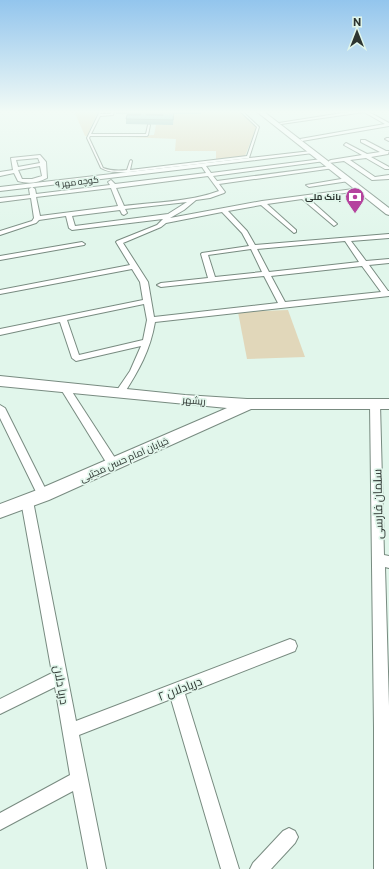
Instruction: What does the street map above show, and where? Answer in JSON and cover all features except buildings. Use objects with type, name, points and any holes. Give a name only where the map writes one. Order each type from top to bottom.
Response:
[{"type":"main road","points":[[311,152],[389,207]]},
{"type":"main road","points":[[315,152],[347,180],[389,212]]},
{"type":"main road","name":"ریشهر","points":[[0,381],[248,404],[382,404]]},
{"type":"main road","name":"خیابان امام حسن مجتبی","points":[[0,511],[43,495],[248,404]]},
{"type":"street","points":[[0,189],[311,152]]},
{"type":"street","points":[[359,152],[387,168]]},
{"type":"street","points":[[216,184],[331,165],[346,160],[388,153]]},
{"type":"street","points":[[40,156],[43,162],[42,164],[45,177],[42,179],[24,182],[20,180],[16,170],[13,159],[40,156]]},
{"type":"street","points":[[346,160],[374,179],[389,177]]},
{"type":"street","name":"کوچه مهر ۹","points":[[0,200],[210,176],[322,161]]},
{"type":"street","points":[[0,174],[42,164]]},
{"type":"street","points":[[0,233],[34,222],[37,218],[194,199],[208,197],[222,192],[203,165]]},
{"type":"street","points":[[109,176],[128,221]]},
{"type":"street","points":[[309,185],[347,180]]},
{"type":"street","points":[[31,186],[37,218]]},
{"type":"street","points":[[163,221],[262,203],[359,189]]},
{"type":"street","points":[[303,197],[334,224]]},
{"type":"street","points":[[120,393],[134,370],[147,342],[151,320],[144,282],[119,242],[158,226],[169,216],[182,209],[194,199]]},
{"type":"street","points":[[262,203],[294,231]]},
{"type":"street","points":[[223,210],[245,232],[282,304]]},
{"type":"street","points":[[70,214],[72,228],[169,216]]},
{"type":"street","points":[[0,227],[24,225]]},
{"type":"street","points":[[212,279],[204,254],[252,247],[389,236]]},
{"type":"street","points":[[347,240],[388,294]]},
{"type":"street","points":[[0,258],[82,244]]},
{"type":"street","points":[[161,285],[389,261]]},
{"type":"street","points":[[0,292],[135,266]]},
{"type":"street","points":[[151,320],[282,304],[388,294]]},
{"type":"street","points":[[0,332],[148,301]]},
{"type":"street","points":[[63,319],[76,358],[147,342]]},
{"type":"street","points":[[64,386],[113,464]]},
{"type":"street","name":"سلمان فارسی","points":[[382,404],[385,864]]},
{"type":"street","points":[[0,408],[43,495]]},
{"type":"street","name":"دریا دلان","points":[[27,501],[97,869]]},
{"type":"street","name":"دریادلان ۲","points":[[70,731],[290,646]]},
{"type":"street","points":[[0,706],[60,677]]},
{"type":"street","points":[[176,690],[230,869]]},
{"type":"street","points":[[0,822],[79,779]]},
{"type":"street","points":[[259,869],[289,837]]},
{"type":"lane","points":[[94,152],[102,168],[114,172],[128,172],[248,157],[250,152]]},
{"type":"lane","points":[[128,172],[131,161]]},
{"type":"shaded area","points":[[216,152],[247,152],[245,156],[216,160]]},
{"type":"shaded area","points":[[288,310],[305,357],[247,359],[238,312]]},
{"type":"place","name":"بانک ملی","points":[[355,214]]}]
